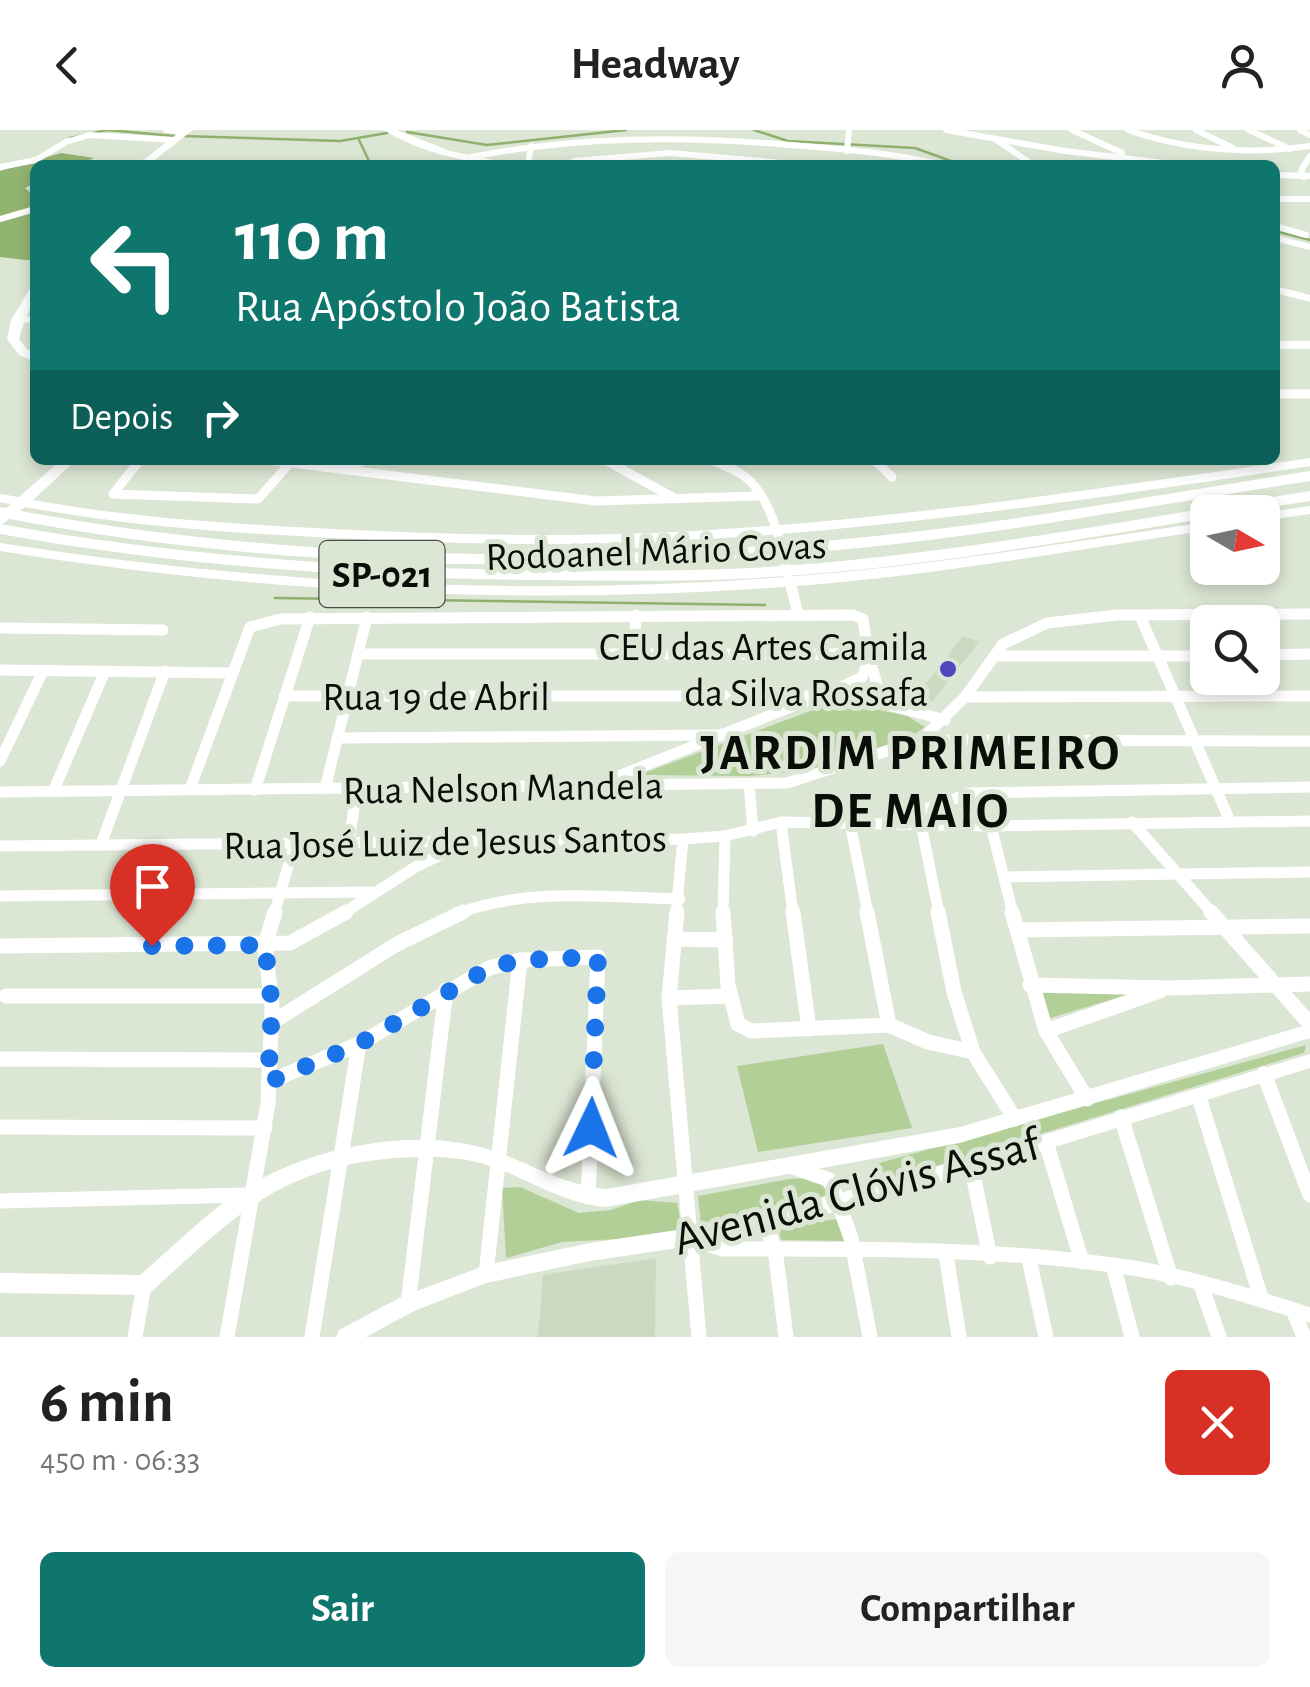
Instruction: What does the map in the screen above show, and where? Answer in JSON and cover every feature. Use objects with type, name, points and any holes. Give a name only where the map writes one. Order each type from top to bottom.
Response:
[{"type":"highway","name":"Rodoanel Mário Covas","points":[[0,512],[190,540],[384,554],[639,557],[803,547],[965,530],[1310,476]]},
{"type":"highway","name":"Rodoanel Mário Covas","points":[[1280,501],[1310,496]]},
{"type":"highway","name":"Rodoanel Mário Covas","points":[[0,526],[172,556],[299,570],[809,575],[1190,516]]},
{"type":"highway","points":[[384,554],[449,548],[652,543],[683,536]]},
{"type":"main road","points":[[389,130],[436,150],[501,160]]},
{"type":"main road","points":[[148,160],[178,134]]},
{"type":"main road","points":[[1280,291],[1310,300]]},
{"type":"main road","points":[[30,298],[12,338],[30,356]]},
{"type":"main road","points":[[1280,345],[1310,345]]},
{"type":"main road","points":[[0,498],[158,520],[313,533],[517,540],[683,536],[807,528],[950,512],[1310,462]]},
{"type":"main road","points":[[0,526],[64,465]]},
{"type":"main road","points":[[1280,514],[1310,510]]},
{"type":"main road","points":[[0,547],[168,572],[340,586],[520,592],[739,585],[1190,528]]},
{"type":"street","points":[[847,146],[849,130]]},
{"type":"street","points":[[946,130],[990,135],[1027,160]]},
{"type":"street","points":[[1072,130],[1121,155]]},
{"type":"street","points":[[1128,130],[1160,142],[1241,152],[1310,146]]},
{"type":"street","points":[[1196,130],[1241,152]]},
{"type":"street","points":[[1250,130],[1290,150]]},
{"type":"street","points":[[1300,130],[1310,135]]},
{"type":"street","points":[[36,160],[66,142],[89,135],[178,134]]},
{"type":"street","points":[[492,156],[568,142],[697,136],[847,146],[918,160]]},
{"type":"street","points":[[568,142],[568,153],[574,160]]},
{"type":"street","points":[[1004,142],[1144,160]]},
{"type":"street","points":[[529,160],[531,146]]},
{"type":"street","points":[[605,160],[670,153],[749,160]]},
{"type":"street","points":[[1307,177],[1301,171],[1310,156]]},
{"type":"street","points":[[0,168],[30,161]]},
{"type":"street","points":[[1280,175],[1307,177]]},
{"type":"street","points":[[1280,199],[1310,199]]},
{"type":"street","points":[[1290,200],[1310,208]]},
{"type":"street","points":[[0,219],[30,210]]},
{"type":"street","points":[[1280,227],[1306,235]]},
{"type":"street","points":[[1280,239],[1310,247]]},
{"type":"street","points":[[18,320],[30,319]]},
{"type":"street","points":[[1280,394],[1310,394]]},
{"type":"street","points":[[136,465],[113,491],[118,496],[252,500],[264,496],[288,465]]},
{"type":"street","points":[[304,465],[596,502],[758,496]]},
{"type":"street","points":[[326,468],[343,465]]},
{"type":"street","points":[[353,472],[361,465]]},
{"type":"street","points":[[614,465],[676,500]]},
{"type":"street","points":[[721,465],[749,480],[768,513],[798,614]]},
{"type":"street","points":[[879,465],[892,477]]},
{"type":"street","name":"Rua Nelson Mandela","points":[[0,792],[749,784],[808,778],[920,740],[966,697],[1003,644],[1047,624],[1089,616],[1310,614]]},
{"type":"street","points":[[634,656],[636,615]]},
{"type":"street","points":[[190,790],[253,623],[310,617],[853,615],[862,619],[883,704]]},
{"type":"street","points":[[1140,616],[1230,821]]},
{"type":"street","points":[[255,790],[310,617]]},
{"type":"street","points":[[325,790],[368,618]]},
{"type":"street","points":[[0,628],[164,630]]},
{"type":"street","points":[[358,654],[869,657]]},
{"type":"street","points":[[1280,655],[1310,654]]},
{"type":"street","points":[[994,656],[1190,656]]},
{"type":"street","points":[[595,785],[855,682],[866,671],[869,657]]},
{"type":"street","points":[[0,670],[232,673]]},
{"type":"street","points":[[0,761],[43,671]]},
{"type":"street","points":[[53,792],[105,671]]},
{"type":"street","points":[[101,844],[165,672]]},
{"type":"street","name":"Rua 19 de Abril","points":[[284,696],[820,696],[883,704],[944,720]]},
{"type":"street","points":[[966,697],[1310,696]]},
{"type":"street","points":[[337,738],[723,735]]},
{"type":"street","points":[[920,740],[1310,741]]},
{"type":"street","points":[[749,784],[752,830]]},
{"type":"street","points":[[888,823],[970,793],[1310,787]]},
{"type":"street","points":[[349,841],[357,788]]},
{"type":"street","points":[[782,822],[810,1028]]},
{"type":"street","name":"Rua José Luiz de Jesus Santos","points":[[1,850],[101,844],[683,839],[725,836],[782,822],[992,826],[1310,822]]},
{"type":"street","points":[[135,1337],[144,1285],[250,1195],[281,1178],[343,1158],[389,1148],[426,1147],[499,1160],[550,1188],[606,1198],[924,1143],[1087,1098],[1310,1028],[1132,822]]},
{"type":"street","points":[[850,823],[889,1025]]},
{"type":"street","points":[[921,824],[939,928],[973,1052],[1015,1119]]},
{"type":"street","points":[[992,826],[1030,985],[1046,1030],[1087,1098]]},
{"type":"street","points":[[725,836],[722,899],[730,996],[738,1024],[751,1031],[889,1025],[928,1042],[973,1052]]},
{"type":"street","points":[[0,946],[265,945],[306,937],[417,866],[476,839]]},
{"type":"street","points":[[683,839],[669,998],[698,1337]]},
{"type":"street","points":[[227,1337],[264,1128],[272,996],[265,945],[296,843]]},
{"type":"street","points":[[1005,877],[1310,872]]},
{"type":"street","points":[[0,896],[376,892]]},
{"type":"street","points":[[271,1022],[440,920],[475,907],[526,900],[680,899]]},
{"type":"street","points":[[1018,930],[1310,926]]},
{"type":"street","points":[[674,939],[726,940]]},
{"type":"street","points":[[268,1082],[359,1044],[489,968],[520,960],[598,957],[588,1197]]},
{"type":"street","points":[[486,1274],[520,960]]},
{"type":"street","points":[[1030,985],[1168,988],[1310,984]]},
{"type":"street","points":[[1046,1030],[1168,988]]},
{"type":"street","points":[[408,1304],[446,990]]},
{"type":"street","points":[[6,996],[272,996]]},
{"type":"street","points":[[669,998],[730,996]]},
{"type":"street","points":[[312,1337],[359,1044]]},
{"type":"street","points":[[0,1059],[268,1060]]},
{"type":"street","name":"Avenida Clóvis Assaf","points":[[346,1337],[408,1304],[486,1274],[764,1223],[972,1165],[1310,1060]]},
{"type":"street","points":[[1264,1074],[1310,1196]]},
{"type":"street","points":[[1198,1097],[1261,1298]]},
{"type":"street","points":[[1122,1117],[1171,1278]]},
{"type":"street","points":[[0,1128],[264,1128]]},
{"type":"street","points":[[1046,1142],[1082,1262]]},
{"type":"street","points":[[830,1180],[834,1164],[843,1156]]},
{"type":"street","points":[[972,1165],[990,1256]]},
{"type":"street","points":[[780,1167],[807,1170],[830,1180],[857,1251],[870,1337]]},
{"type":"street","points":[[0,1200],[250,1195]]},
{"type":"street","points":[[764,1223],[775,1249],[786,1337]]},
{"type":"street","points":[[691,1239],[723,1249],[946,1254],[1113,1265],[1261,1298],[1302,1312],[1304,1337]]},
{"type":"street","points":[[946,1254],[960,1337]]},
{"type":"street","points":[[1028,1259],[1046,1337]]},
{"type":"street","points":[[1113,1265],[1132,1337]]},
{"type":"street","points":[[0,1284],[144,1285]]},
{"type":"street","points":[[1202,1285],[1219,1337]]},
{"type":"shaded area","name":"CEU das Artes Camila da Silva Rossafa","points":[[963,636],[979,642],[932,702],[917,695]]},
{"type":"shaded area","points":[[656,1258],[655,1337],[538,1337],[543,1275]]},
{"type":"green space","points":[[61,153],[94,158],[89,160],[37,160]]},
{"type":"green space","points":[[30,162],[30,186],[25,188],[30,192],[30,260],[0,257],[0,171]]},
{"type":"green space","points":[[837,701],[907,716],[925,727],[912,736],[814,770],[749,776],[639,775]]},
{"type":"green space","points":[[1036,992],[1136,992],[1047,1019]]},
{"type":"green space","points":[[883,1044],[912,1128],[758,1152],[737,1066]]},
{"type":"green space","points":[[1306,1045],[1304,1053],[887,1181],[879,1163]]},
{"type":"green space","points":[[817,1178],[828,1194],[811,1201],[701,1223],[698,1196],[789,1179]]},
{"type":"green space","points":[[520,1187],[579,1213],[611,1210],[639,1200],[677,1203],[682,1229],[636,1238],[562,1242],[506,1258],[502,1188]]},
{"type":"green space","points":[[837,1219],[845,1241],[781,1240],[778,1227]]},
{"type":"waterway","points":[[70,138],[107,130],[175,136]]},
{"type":"waterway","points":[[407,132],[487,145],[626,130]]},
{"type":"waterway","points":[[754,130],[788,141],[915,148],[948,160]]},
{"type":"waterway","points":[[183,136],[340,141],[387,133]]},
{"type":"waterway","points":[[359,140],[369,160]]},
{"type":"waterway","points":[[1280,232],[1310,240]]},
{"type":"waterway","points":[[275,598],[765,605]]},
{"type":"place","name":"CEU das Artes Camila da Silva Rossafa","points":[[948,669]]},
{"type":"district","name":"JARDIM PRIMEIRO DE MAIO","points":[[911,780]]},
{"type":"route","points":[[152,946],[265,945],[272,1007],[268,1082],[359,1044],[489,968],[520,960],[598,957],[591,1128]]}]
